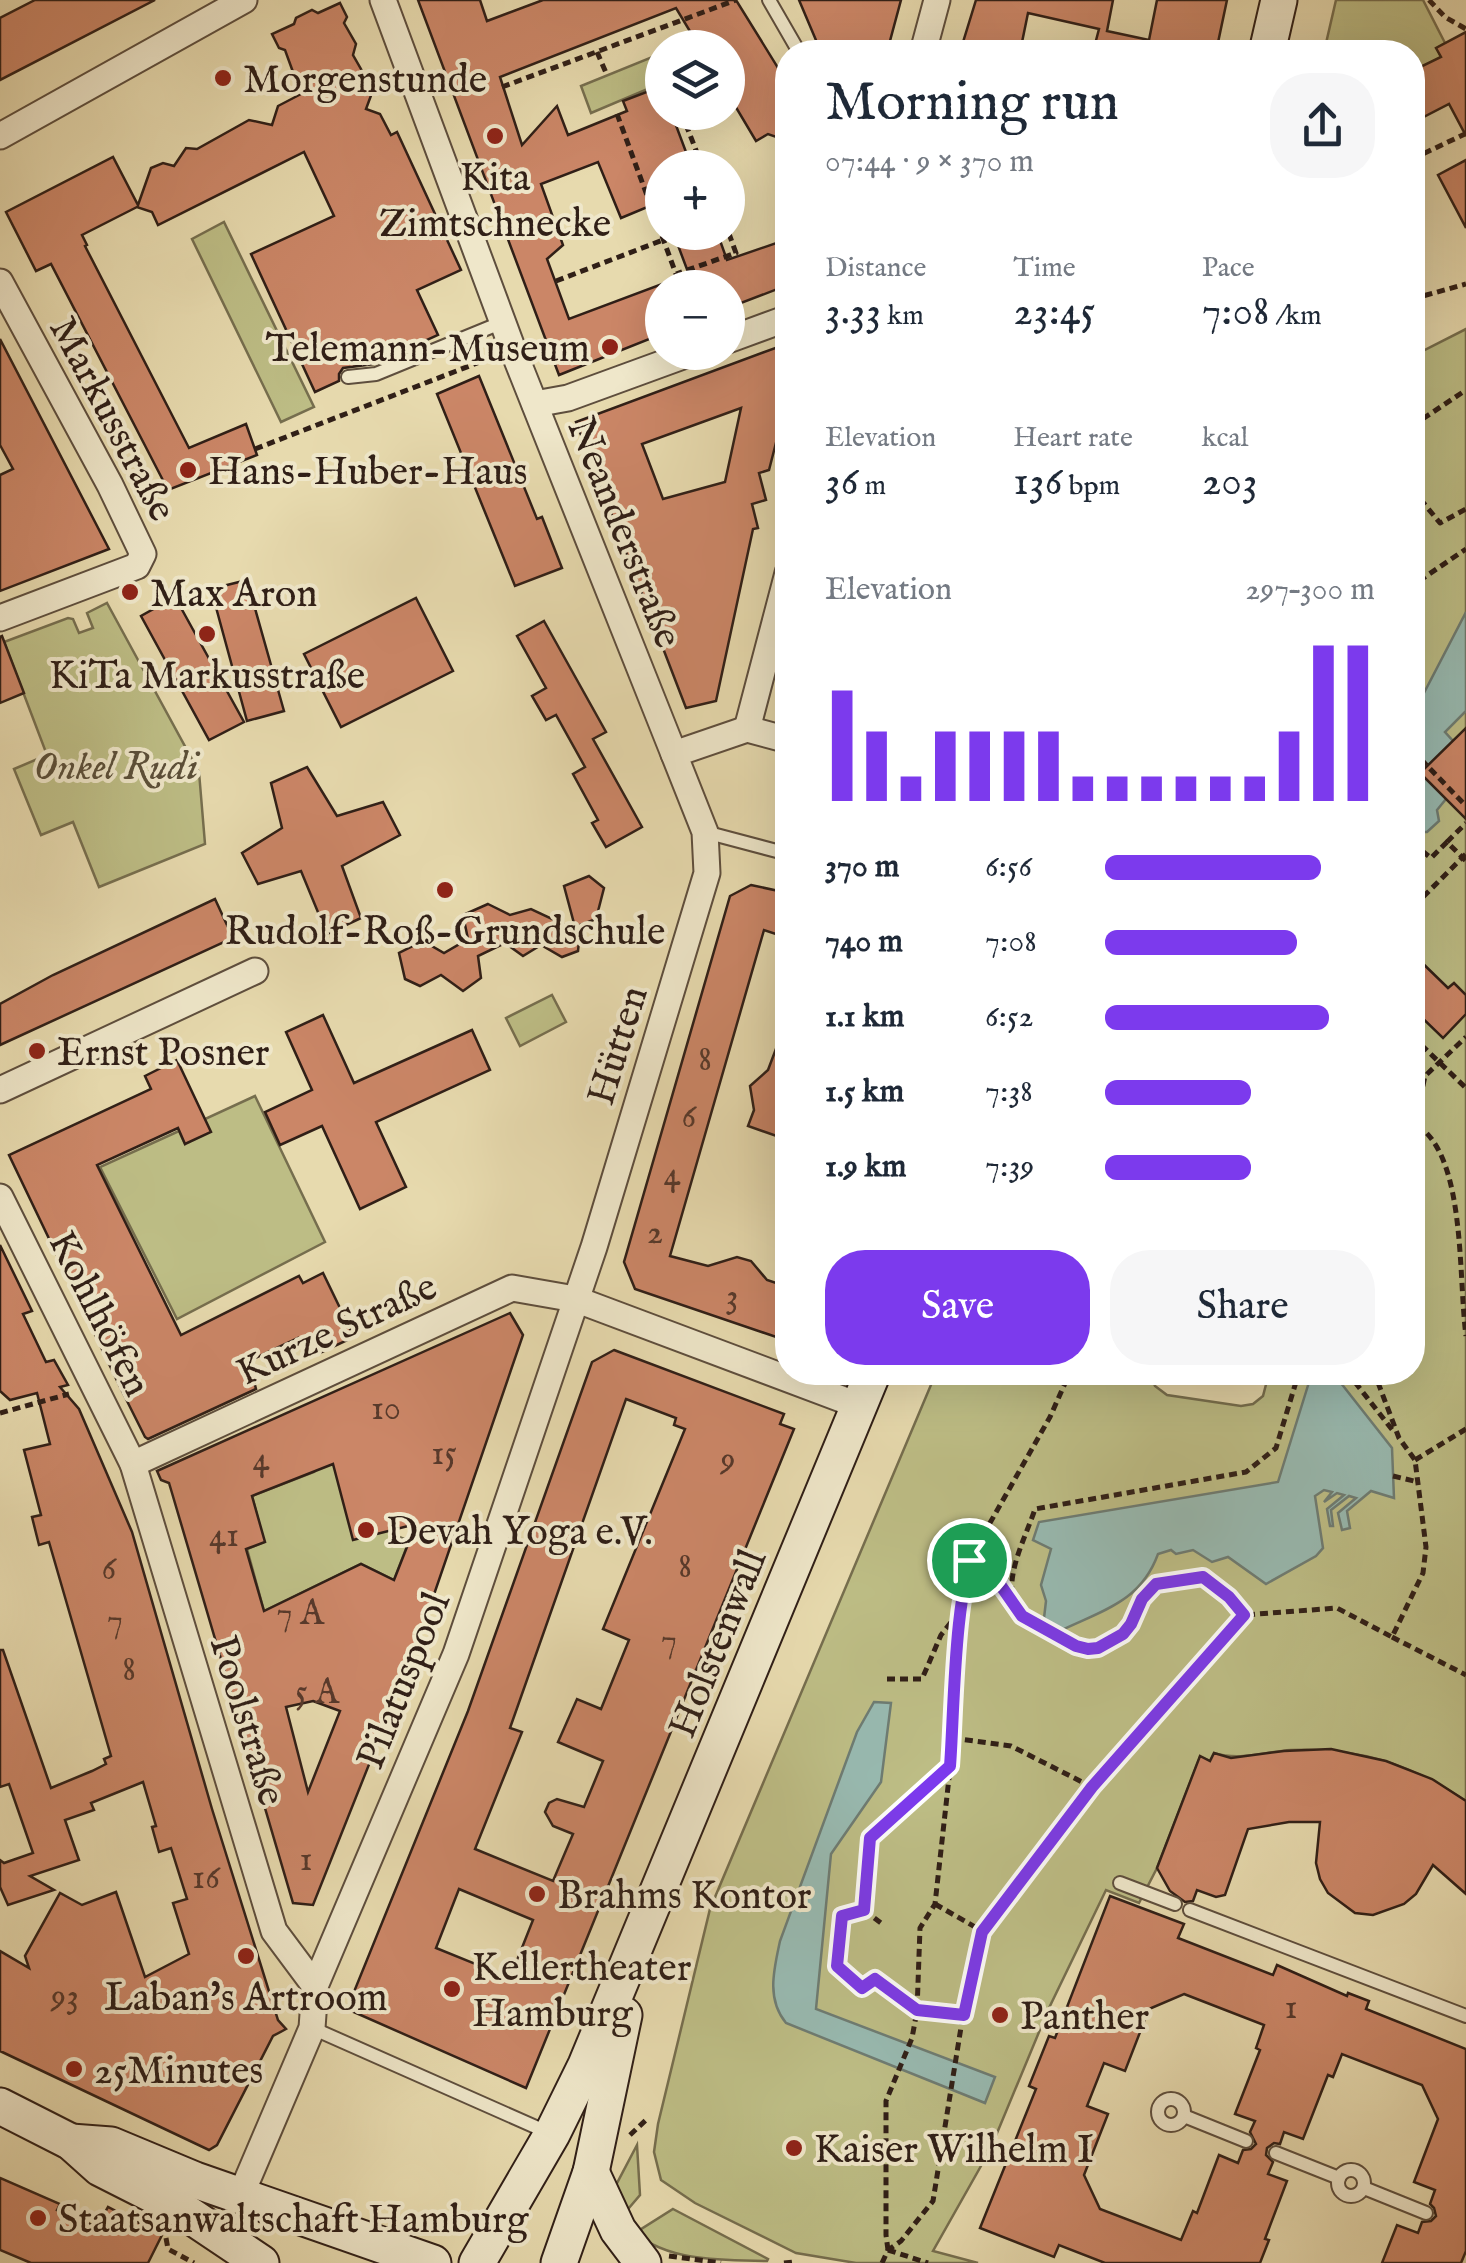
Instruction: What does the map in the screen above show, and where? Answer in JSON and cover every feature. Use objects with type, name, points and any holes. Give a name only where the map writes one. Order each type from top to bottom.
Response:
[{"type":"main road","points":[[1269,40],[1279,0]]},
{"type":"main road","name":"Holstenwall","points":[[488,2254],[552,2134],[638,1945],[868,1385]]},
{"type":"main road","name":"Holstenwall","points":[[558,2259],[592,2172],[638,1945]]},
{"type":"main road","points":[[0,2106],[71,2142],[100,2168],[178,2208],[209,2249],[262,2263]]},
{"type":"main road","points":[[71,2142],[111,2145],[428,2263]]},
{"type":"main road","points":[[592,2172],[618,2230],[643,2263]]},
{"type":"main road","points":[[209,2249],[240,2196]]},
{"type":"street","points":[[0,136],[244,0]]},
{"type":"street","name":"Neanderstraße","points":[[383,0],[513,350],[674,754]]},
{"type":"street","points":[[926,40],[937,0]]},
{"type":"street","name":"Markusstraße","points":[[0,282],[110,486],[142,554],[137,566],[0,618]]},
{"type":"street","points":[[745,334],[775,323]]},
{"type":"street","points":[[535,404],[568,398],[645,370]]},
{"type":"street","points":[[746,728],[775,620]]},
{"type":"street","points":[[674,754],[746,728],[775,736]]},
{"type":"street","name":"Hütten","points":[[575,1300],[708,873],[706,832],[674,754]]},
{"type":"street","points":[[0,1090],[256,971]]},
{"type":"street","name":"Kohlhöfen","points":[[0,1196],[133,1464]]},
{"type":"street","name":"Kurze Straße","points":[[133,1464],[512,1288],[575,1300],[775,1374]]},
{"type":"street","name":"Pilatuspool","points":[[240,2196],[312,2028],[316,1986],[456,1654],[575,1300]]},
{"type":"street","name":"Kurze Straße","points":[[804,1385],[860,1406]]},
{"type":"street","name":"Poolstraße","points":[[133,1464],[274,1932],[316,1986]]},
{"type":"lane","points":[[769,0],[793,40]]},
{"type":"lane","points":[[348,377],[376,374],[503,322]]},
{"type":"lane","points":[[706,832],[775,851]]},
{"type":"lane","points":[[1120,1883],[1175,1904]]},
{"type":"lane","points":[[1190,1910],[1466,2016]]},
{"type":"lane","points":[[312,2028],[552,2134]]},
{"type":"lane","points":[[1184,2116],[1246,2142]]},
{"type":"lane","points":[[1276,2154],[1339,2178],[1340,2190],[1347,2196],[1360,2194],[1364,2188],[1426,2213]]},
{"type":"path","points":[[502,86],[736,0]]},
{"type":"path","points":[[1429,0],[1445,17],[1466,28]]},
{"type":"path","points":[[596,52],[607,76]]},
{"type":"path","points":[[617,114],[645,191]]},
{"type":"path","points":[[1425,153],[1465,134]]},
{"type":"path","points":[[556,281],[645,247]]},
{"type":"path","points":[[667,250],[676,274],[736,254],[735,250]]},
{"type":"path","points":[[1425,296],[1466,284]]},
{"type":"path","points":[[255,449],[513,350]]},
{"type":"path","points":[[1425,417],[1466,390]]},
{"type":"path","points":[[1425,505],[1440,523],[1466,509]]},
{"type":"path","points":[[1425,575],[1466,550]]},
{"type":"path","points":[[1425,764],[1466,806]]},
{"type":"path","points":[[1425,854],[1430,858],[1466,823]]},
{"type":"path","points":[[1425,896],[1466,858],[1447,842]]},
{"type":"path","points":[[1425,1076],[1466,1036]]},
{"type":"path","points":[[1425,1049],[1466,1088]]},
{"type":"path","points":[[1425,1129],[1435,1133],[1450,1156],[1459,1190],[1464,1226],[1466,1336]]},
{"type":"path","points":[[888,2250],[886,2101],[912,2038],[920,1928],[934,1904],[969,1560],[1064,1385]]},
{"type":"path","points":[[1010,1597],[1036,1509],[1246,1472],[1276,1448],[1294,1385]]},
{"type":"path","points":[[1358,1385],[1416,1460],[1426,1547],[1423,1572],[1392,1637]]},
{"type":"path","points":[[1379,1385],[1398,1438]]},
{"type":"path","points":[[0,1412],[96,1387]]},
{"type":"path","points":[[1416,1460],[1466,1429]]},
{"type":"path","points":[[1393,1476],[1418,1482]]},
{"type":"path","points":[[976,1550],[1022,1616],[1088,1649],[1098,1648],[1123,1634],[1142,1599],[1156,1584],[1203,1577],[1229,1597],[1244,1615]]},
{"type":"path","points":[[887,1679],[922,1678],[942,1635],[962,1608]]},
{"type":"path","points":[[882,2263],[888,2250],[901,2241],[933,2201],[982,1932],[1092,1787],[1244,1615],[1337,1608],[1466,1675]]},
{"type":"path","points":[[952,1738],[1011,1746],[1092,1787]]},
{"type":"path","points":[[864,1910],[870,1838],[950,1766]]},
{"type":"path","points":[[934,1904],[982,1932]]},
{"type":"path","points":[[864,1910],[881,1923]]},
{"type":"path","points":[[864,1910],[842,1916],[837,1966],[862,1988],[875,1979],[917,2010],[964,2015]]},
{"type":"path","points":[[888,2250],[928,2263]]},
{"type":"path","points":[[710,2262],[721,2263]]},
{"type":"path","points":[[784,2263],[793,2262]]},
{"type":"green space","points":[[1336,0],[1423,0],[1445,43],[1437,48],[1441,57],[1425,65],[1425,40],[1327,40]]},
{"type":"green space","points":[[645,60],[645,90],[591,113],[581,86]]},
{"type":"green space","points":[[224,222],[314,407],[281,422],[192,239]]},
{"type":"green space","points":[[1466,329],[1466,1801],[1404,1768],[1339,1751],[1291,1750],[1243,1756],[1214,1753],[1210,1761],[1200,1757],[1157,1868],[1139,1903],[1106,1890],[1049,2008],[990,2150],[933,2251],[978,2263],[856,2263],[796,2253],[695,2203],[661,2180],[654,2152],[658,2124],[710,1909],[931,1385],[1155,1385],[1167,1395],[1241,1406],[1253,1404],[1263,1396],[1266,1385],[1425,1385],[1425,350]]},
{"type":"green space","name":"Onkel Rudi","points":[[107,603],[199,772],[205,844],[99,887],[73,822],[41,835],[14,769],[47,755],[4,642],[68,618],[73,619],[79,633],[93,628],[87,613]]},
{"type":"green space","points":[[552,995],[566,1022],[520,1046],[506,1018]]},
{"type":"green space","points":[[255,1096],[325,1242],[177,1319],[100,1167],[179,1131],[185,1144],[205,1119]]},
{"type":"green space","points":[[365,1451],[397,1536],[409,1541],[394,1580],[361,1564],[264,1611],[247,1549],[264,1542],[252,1496],[314,1472],[313,1464]]},
{"type":"green space","points":[[637,2145],[640,2195],[623,2215],[615,2187]]},
{"type":"green space","points":[[673,2209],[767,2261],[681,2254],[635,2233]]},
{"type":"water","points":[[1466,612],[1466,711],[1445,732],[1453,741],[1446,799],[1437,810],[1439,821],[1427,832],[1425,832],[1425,691]]},
{"type":"water","points":[[1308,1385],[1342,1385],[1392,1448],[1394,1498],[1371,1491],[1347,1511],[1350,1528],[1342,1530],[1338,1513],[1356,1498],[1349,1496],[1331,1510],[1330,1526],[1327,1509],[1344,1495],[1337,1493],[1324,1502],[1332,1492],[1324,1490],[1315,1496],[1323,1548],[1316,1556],[1266,1584],[1228,1557],[1212,1562],[1193,1550],[1176,1554],[1171,1550],[1158,1554],[1142,1583],[1106,1610],[1062,1630],[1044,1618],[1046,1601],[1041,1585],[1051,1549],[1033,1540],[1039,1522],[1278,1482]]},
{"type":"water","points":[[874,1702],[891,1703],[881,1782],[831,1854],[816,2009],[995,2077],[985,2103],[786,2023],[776,2004],[773,1984],[780,1941],[857,1732]]},
{"type":"building","points":[[35,0],[155,0],[0,80],[0,18]]},
{"type":"building","points":[[418,0],[480,0],[487,21],[543,0],[736,0],[775,63],[775,136],[768,134],[756,141],[745,123],[745,30],[689,30],[676,8],[500,77],[522,145],[557,106],[568,135],[627,111],[623,101],[645,93],[645,130],[678,130],[685,150],[645,150],[645,208],[621,218],[598,162],[541,184],[563,245],[547,259],[569,319],[645,290],[645,341],[559,375]]},
{"type":"building","points":[[799,0],[901,0],[890,40],[816,40]]},
{"type":"building","points":[[976,0],[1113,0],[1107,31],[1149,40],[1096,40],[1099,29],[1028,13],[1022,40],[964,40]]},
{"type":"building","points":[[1157,0],[1227,0],[1219,40],[1149,40]]},
{"type":"building","points":[[340,3],[347,17],[344,23],[356,44],[353,55],[373,90],[366,109],[380,114],[391,135],[397,132],[461,270],[417,290],[438,335],[374,364],[343,368],[339,381],[315,392],[251,254],[334,216],[304,152],[158,225],[152,212],[137,207],[82,235],[189,448],[246,424],[257,455],[168,490],[51,264],[36,271],[6,212],[113,157],[138,205],[151,168],[163,163],[174,166],[186,148],[197,149],[249,120],[272,125],[278,106],[301,94],[285,50],[279,48],[272,34],[312,10],[318,13]]},
{"type":"building","points":[[1466,32],[1466,136],[1449,104],[1425,116],[1425,65],[1441,57],[1436,48]]},
{"type":"building","points":[[1466,160],[1466,228],[1438,175]]},
{"type":"building","points":[[775,243],[775,290],[745,301],[745,270],[687,270],[680,250],[723,250],[727,260]]},
{"type":"building","points":[[0,339],[109,549],[0,591],[0,475],[13,469],[0,445]]},
{"type":"building","points":[[775,348],[775,447],[769,470],[759,473],[766,500],[752,504],[758,528],[753,529],[716,701],[686,708],[576,422],[716,370],[745,370],[745,359]],"holes":[[[741,408],[725,482],[663,499],[642,444]]]},
{"type":"building","points":[[479,376],[537,519],[542,517],[562,568],[515,586],[437,394]]},
{"type":"building","points":[[247,580],[284,711],[247,721],[211,589]]},
{"type":"building","points":[[175,597],[244,722],[209,740],[141,616]]},
{"type":"building","points":[[416,598],[453,671],[341,727],[304,654]]},
{"type":"building","points":[[544,621],[606,732],[593,739],[642,827],[606,847],[592,823],[598,820],[573,774],[585,767],[556,715],[546,720],[532,696],[546,688],[517,636]]},
{"type":"building","points":[[0,637],[24,693],[0,703]]},
{"type":"building","points":[[1466,728],[1466,819],[1425,778],[1425,768]]},
{"type":"building","points":[[307,767],[337,816],[383,802],[400,835],[342,866],[361,918],[327,934],[301,871],[258,884],[242,853],[282,828],[271,783]]},
{"type":"building","points":[[589,876],[604,888],[596,919],[575,927],[564,886]]},
{"type":"building","points":[[751,885],[775,890],[775,934],[764,930],[670,1256],[708,1266],[737,1257],[751,1261],[767,1280],[775,1283],[775,1337],[635,1289],[624,1262],[730,896]]},
{"type":"building","points":[[215,899],[233,938],[0,1045],[0,1004]]},
{"type":"building","points":[[488,904],[510,915],[531,909],[580,932],[578,951],[562,957],[541,945],[523,956],[505,943],[478,956],[481,978],[463,991],[441,975],[420,986],[405,979],[399,953],[423,941],[444,953],[468,939],[463,915]]},
{"type":"building","points":[[1425,966],[1448,988],[1454,983],[1466,995],[1466,1014],[1443,1038],[1425,1021]]},
{"type":"building","points":[[323,1015],[354,1083],[472,1030],[490,1070],[376,1122],[406,1187],[360,1209],[322,1126],[280,1145],[265,1112],[312,1090],[286,1032]]},
{"type":"building","points":[[775,1051],[775,1135],[748,1126],[754,1110],[750,1086],[768,1070]]},
{"type":"building","points":[[177,1060],[211,1132],[185,1144],[178,1128],[97,1165],[181,1335],[299,1276],[303,1283],[323,1273],[354,1337],[307,1359],[298,1338],[249,1361],[256,1389],[148,1439],[9,1155],[151,1089],[145,1076]]},
{"type":"building","points":[[0,1245],[32,1311],[23,1314],[46,1362],[54,1360],[68,1385],[60,1387],[79,1409],[132,1532],[212,1809],[278,2020],[286,2029],[273,2036],[217,2145],[209,2150],[0,2051],[0,1951],[29,1968],[25,1956],[60,1893],[82,1905],[116,1892],[145,1977],[189,1954],[173,1903],[187,1899],[171,1848],[159,1852],[143,1782],[91,1803],[94,1810],[65,1820],[79,1860],[30,1876],[54,1890],[8,1905],[0,1887],[0,1860],[4,1863],[33,1853],[9,1784],[0,1787],[0,1650],[51,1788],[106,1764],[104,1759],[111,1756],[49,1542],[39,1545],[32,1517],[41,1515],[24,1450],[50,1444],[37,1393],[10,1400],[0,1391]]},
{"type":"building","points":[[510,1313],[523,1335],[417,1644],[313,1905],[293,1903],[169,1483],[161,1480],[157,1471]],"holes":[[[333,1464],[353,1540],[416,1524],[394,1580],[361,1564],[264,1611],[246,1549],[265,1542],[252,1496]],[[313,1701],[340,1711],[308,1792],[286,1707]]]},
{"type":"building","points":[[614,1350],[784,1414],[780,1424],[794,1429],[526,2088],[347,2009],[468,1711],[592,1362]],"holes":[[[626,1399],[676,1418],[674,1425],[685,1429],[603,1629],[629,1640],[601,1709],[577,1699],[558,1742],[603,1761],[584,1807],[557,1799],[549,1803],[545,1812],[553,1826],[573,1834],[553,1881],[475,1849],[522,1732],[510,1728]],[[459,1889],[533,1920],[510,1978],[436,1948]]]},
{"type":"building","points":[[1331,1749],[1386,1761],[1432,1779],[1466,1801],[1466,1894],[1433,1865],[1416,1894],[1404,1904],[1373,1915],[1355,1913],[1328,1893],[1320,1879],[1316,1863],[1320,1822],[1248,1829],[1225,1895],[1216,1897],[1197,1890],[1193,1901],[1185,1902],[1170,1891],[1157,1868],[1200,1756],[1210,1761],[1214,1753],[1231,1758]]},
{"type":"building","points":[[1110,1896],[1184,1924],[1178,1938],[1273,1975],[1277,1965],[1347,1996],[1348,1993],[1369,2001],[1366,2009],[1466,2049],[1466,2251],[1461,2263],[1382,2263],[1397,2225],[1418,2233],[1422,2222],[1436,2216],[1430,2204],[1435,2190],[1414,2182],[1438,2119],[1422,2085],[1342,2054],[1333,2077],[1328,2075],[1303,2139],[1284,2132],[1280,2144],[1267,2148],[1266,2155],[1273,2162],[1268,2174],[1287,2181],[1260,2263],[1105,2263],[1059,2245],[1054,2257],[980,2228],[1036,2089],[1029,2086],[1049,2036],[1055,2038]],"holes":[[[1184,1994],[1264,2025],[1256,2048],[1260,2050],[1235,2114],[1255,2121],[1250,2132],[1256,2144],[1243,2150],[1238,2163],[1219,2155],[1197,2213],[1193,2211],[1181,2240],[1100,2209],[1084,2175],[1108,2114],[1087,2106],[1104,2063],[1125,2071],[1149,2009]]]},
{"type":"building","name":"Staatsanwaltschaft Hamburg","points":[[0,2178],[60,2204],[57,2210],[97,2227],[108,2207],[162,2235],[148,2263],[31,2263],[0,2250]]},
{"type":"place","name":"Morgenstunde","points":[[223,78]]},
{"type":"place","name":"Kita Zimtschnecke","points":[[495,136]]},
{"type":"place","name":"Telemann-Museum","points":[[610,347]]},
{"type":"place","name":"Hans-Huber-Haus","points":[[188,470]]},
{"type":"place","name":"Max Aron","points":[[130,592]]},
{"type":"place","name":"KiTa Markusstraße","points":[[207,634]]},
{"type":"place","name":"Rudolf-Roß-Grundschule","points":[[445,890]]},
{"type":"place","name":"Ernst Posner","points":[[37,1051]]},
{"type":"place","name":"Devah Yoga e.V.","points":[[366,1530]]},
{"type":"place","name":"Brahms Kontor","points":[[537,1894]]},
{"type":"place","name":"Laban's Artroom","points":[[246,1956]]},
{"type":"place","name":"Kellertheater Hamburg","points":[[452,1989]]},
{"type":"place","name":"Panther","points":[[1000,2015]]},
{"type":"place","name":"25Minutes","points":[[74,2069]]},
{"type":"place","name":"Kaiser Wilhelm I","points":[[794,2148]]},
{"type":"place","name":"Staatsanwaltschaft Hamburg","points":[[38,2218]]},
{"type":"route","points":[[976,1550],[1022,1616],[1032,1624],[1088,1649],[1112,1642],[1123,1634],[1142,1599],[1156,1584],[1203,1577],[1229,1597],[1244,1615],[1092,1787],[982,1932],[964,2015],[917,2010],[875,1979],[862,1988],[837,1966],[842,1916],[864,1910],[870,1838],[950,1766],[963,1592],[969,1560],[976,1550]]}]
